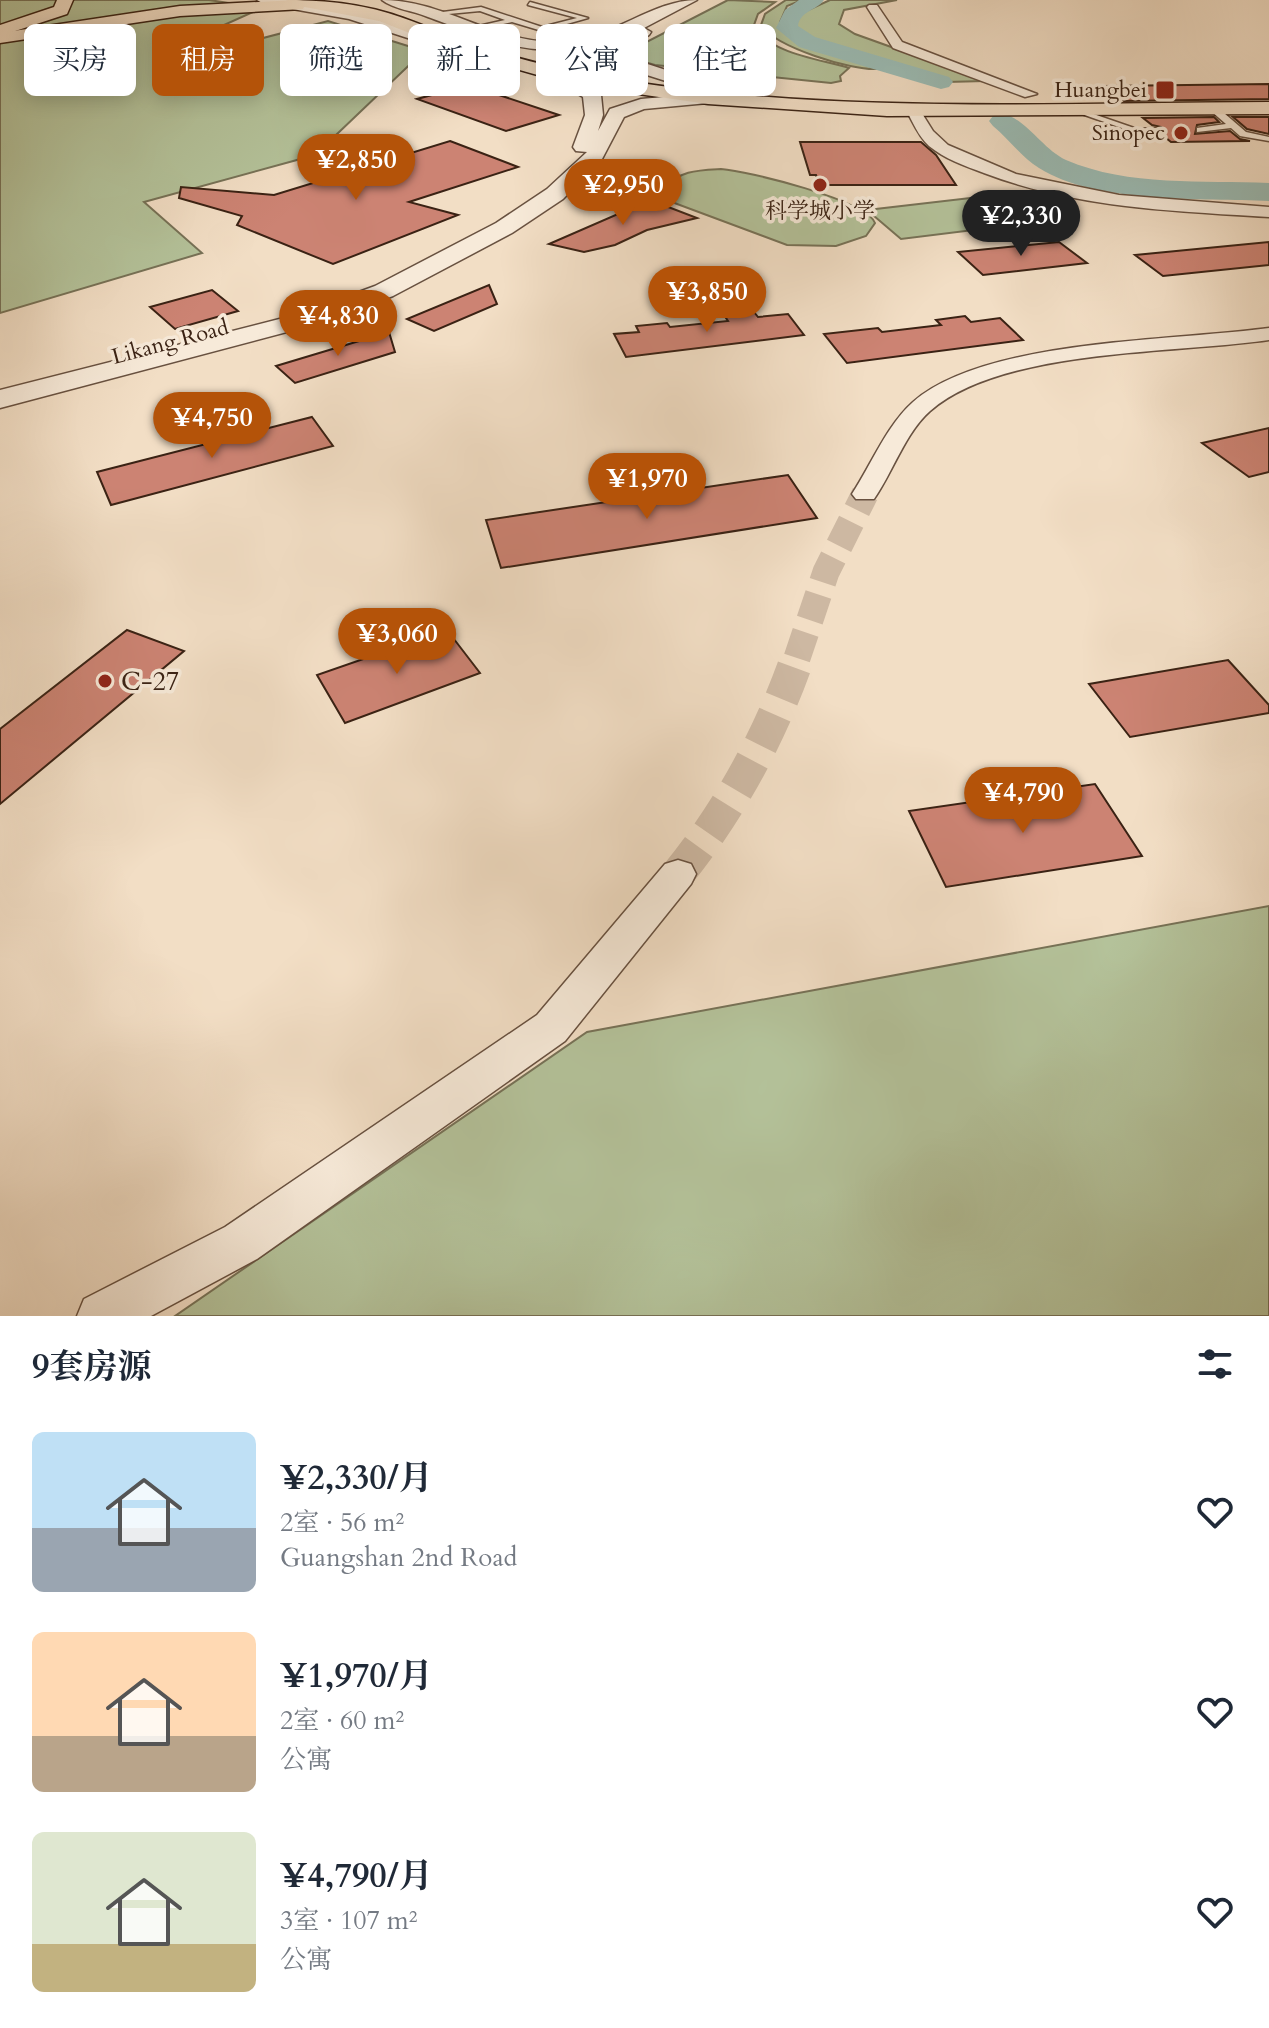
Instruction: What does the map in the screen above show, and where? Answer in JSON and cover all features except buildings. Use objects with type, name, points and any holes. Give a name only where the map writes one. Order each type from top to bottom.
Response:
[{"type":"main road","points":[[0,28],[39,14],[50,7],[51,0]]},
{"type":"main road","points":[[0,28],[61,10],[65,0]]},
{"type":"main road","points":[[355,0],[477,24]]},
{"type":"main road","points":[[0,38],[180,11],[295,2],[386,8],[418,24]]},
{"type":"main road","points":[[520,35],[565,57],[664,76]]},
{"type":"main road","points":[[648,89],[708,98],[817,107],[1033,102],[1269,91]]},
{"type":"main road","points":[[776,89],[918,105],[1006,94],[1079,110],[1269,108]]},
{"type":"street","points":[[264,0],[295,2],[408,31]]},
{"type":"street","points":[[520,33],[564,45],[598,42],[690,0]]},
{"type":"street","points":[[664,75],[615,59],[615,49],[708,0]]},
{"type":"street","points":[[873,7],[897,45],[1033,102]]},
{"type":"street","points":[[386,8],[438,13],[466,24]]},
{"type":"street","name":"Likang Road","points":[[0,388],[212,331],[322,296],[389,270],[497,216],[560,172],[587,138],[594,115],[592,96]]},
{"type":"street","name":"Likang Road","points":[[0,399],[284,326],[360,301],[504,228],[555,194],[595,155],[617,113],[649,103],[708,98]]},
{"type":"street","points":[[918,105],[931,139],[953,155],[1043,187],[1137,203],[1269,212]]},
{"type":"street","points":[[865,494],[920,407],[952,384],[1024,363],[1269,334]]},
{"type":"street","points":[[101,1316],[241,1243],[551,1028],[678,874]]},
{"type":"lane","points":[[520,30],[542,29],[585,18],[530,4]]},
{"type":"lane","points":[[438,13],[481,9],[502,24]]},
{"type":"lane","points":[[1214,109],[1243,134],[1269,139]]},
{"type":"lane","points":[[1079,110],[1136,131],[1156,130]]},
{"type":"lane","points":[[1200,130],[1233,125]]},
{"type":"green space","points":[[0,0],[209,0],[262,8],[226,24],[152,24],[152,96],[264,96],[264,38],[280,34],[280,96],[377,96],[315,155],[144,202],[202,253],[0,313]]},
{"type":"green space","points":[[728,0],[775,2],[758,14],[754,24],[681,24]]},
{"type":"green space","points":[[786,0],[802,0],[787,6],[780,22],[782,29],[793,38],[877,69],[850,66],[797,49],[776,37],[776,24],[761,24],[765,14]]},
{"type":"green space","points":[[830,0],[897,0],[844,10],[839,24],[855,34],[986,81],[946,82],[808,39],[793,28],[795,16]]},
{"type":"green space","points":[[664,33],[664,66],[648,63],[648,41]]},
{"type":"green space","points":[[392,41],[408,46],[408,66],[392,82]]},
{"type":"green space","points":[[776,46],[849,68],[840,76],[841,81],[831,83],[776,77]]},
{"type":"green space","points":[[721,169],[779,181],[829,196],[867,214],[875,223],[866,236],[836,246],[787,245],[610,179],[624,174],[666,189],[683,175]]},
{"type":"green space","points":[[1022,192],[1062,219],[901,239],[867,210]]},
{"type":"green space","points":[[1269,906],[1269,1316],[175,1316],[587,1032]]},
{"type":"waterway","points":[[814,0],[796,11],[787,22],[787,28],[807,42],[941,82]]},
{"type":"waterway","points":[[1002,121],[1047,161],[1104,181],[1159,188],[1269,192]]},
{"type":"tunnel","points":[[797,658],[826,572],[865,494]]},
{"type":"tunnel","points":[[678,874],[715,824],[747,770],[775,714],[798,656]]},
{"type":"place","name":"Huangbei","points":[[1165,90]]},
{"type":"place","name":"Sinopec","points":[[1181,133]]},
{"type":"place","name":"科学城小学","points":[[820,185]]},
{"type":"place","name":"C-27","points":[[105,681]]}]
